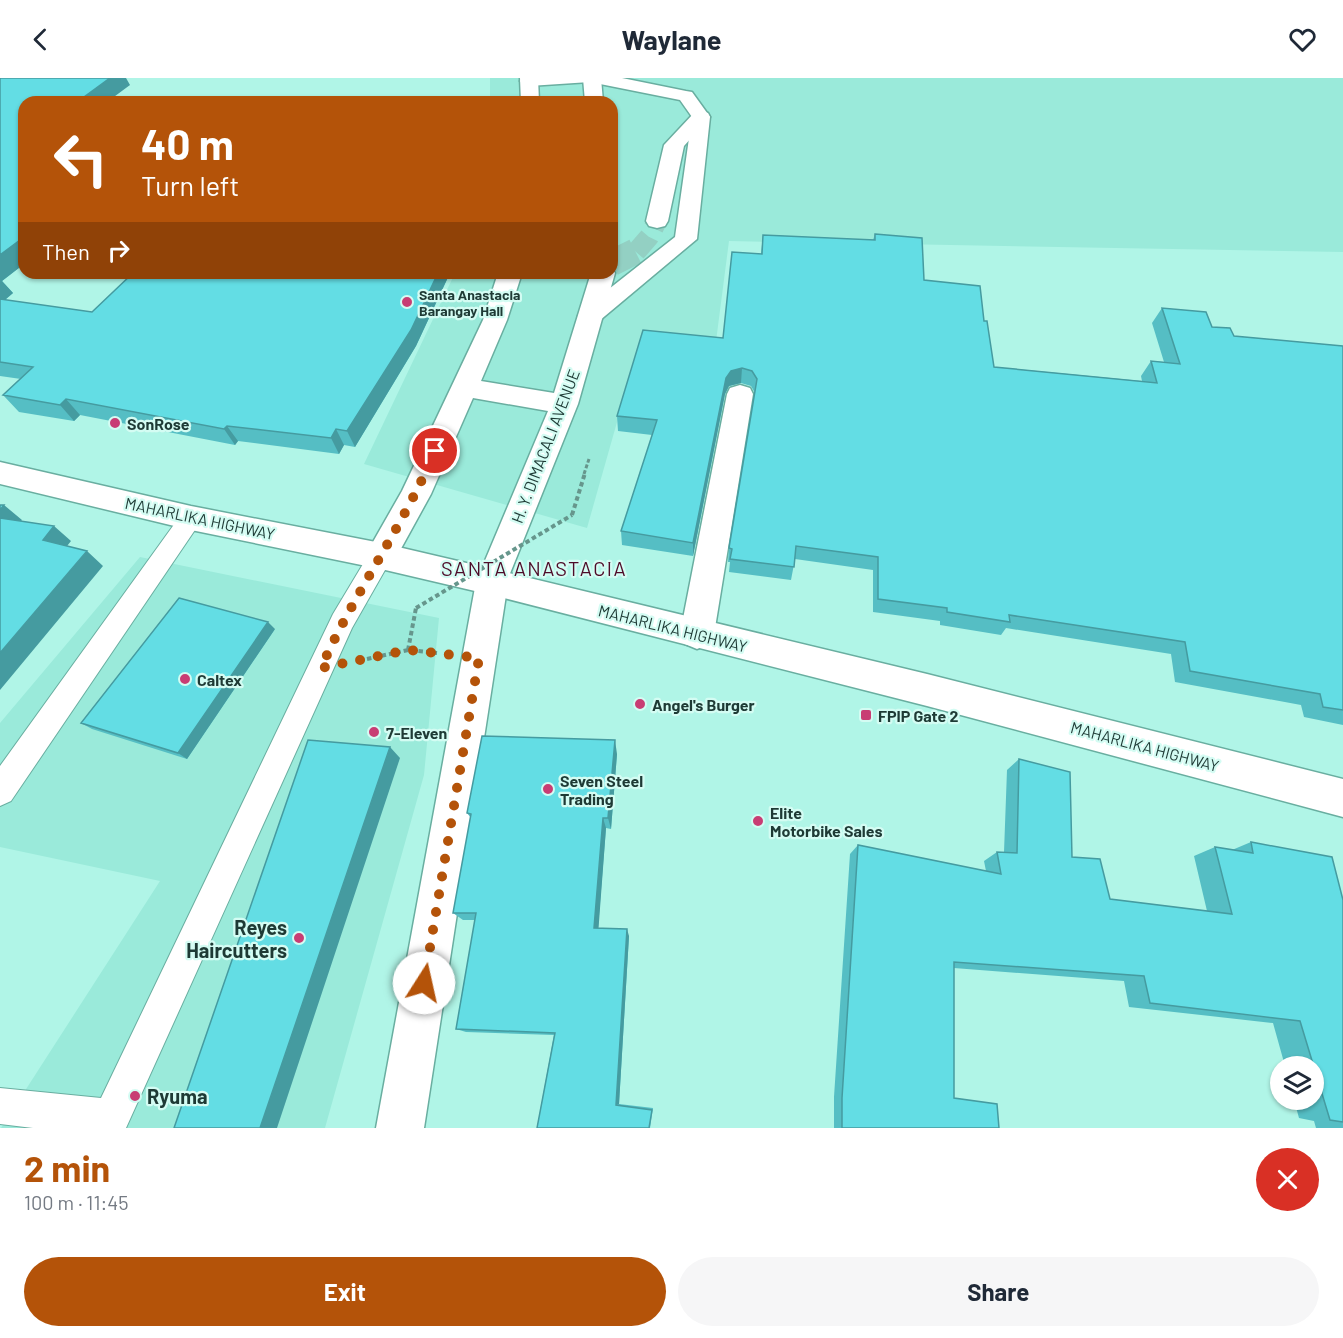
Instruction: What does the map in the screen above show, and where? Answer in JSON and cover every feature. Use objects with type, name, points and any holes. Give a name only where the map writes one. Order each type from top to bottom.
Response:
[{"type":"main road","points":[[530,96],[529,80],[584,78]]},
{"type":"main road","points":[[590,316],[686,239],[701,117],[688,87],[593,78],[594,96]]},
{"type":"main road","points":[[657,221],[674,145],[701,117]]},
{"type":"main road","points":[[381,556],[416,494],[495,320],[508,279]]},
{"type":"main road","name":"H. Y. DIMACALI AVENUE","points":[[400,1128],[492,582],[564,404],[601,279]]},
{"type":"main road","points":[[463,387],[564,404]]},
{"type":"main road","points":[[697,634],[740,394]]},
{"type":"main road","name":"MAHARLIKA HIGHWAY","points":[[0,472],[191,518],[381,556],[492,582],[927,690],[1343,798]]},
{"type":"lane","points":[[0,791],[191,518]]},
{"type":"lane","points":[[0,1106],[111,1118],[342,622],[381,556]]},
{"type":"path","points":[[408,650],[416,608],[573,515],[588,459]]},
{"type":"path","points":[[321,668],[408,650],[479,658]]},
{"type":"shaded area","points":[[490,78],[1343,78],[1343,252],[729,241],[715,349],[640,341],[587,528],[364,464],[452,279],[618,279],[618,96],[490,96]]},
{"type":"shaded area","points":[[140,557],[439,618],[424,775],[325,1128],[1,1128],[160,881],[0,847],[0,723]]},
{"type":"building","points":[[0,78],[110,78],[85,96],[18,96],[18,242],[0,255]]},
{"type":"building","points":[[875,234],[922,238],[924,280],[980,286],[984,321],[987,321],[994,367],[1157,383],[1151,361],[1180,364],[1162,308],[1206,312],[1212,327],[1230,328],[1234,336],[1343,346],[1343,710],[1323,707],[1320,694],[1190,671],[1185,642],[1009,615],[1010,622],[947,612],[947,608],[878,599],[878,557],[796,546],[794,567],[730,559],[732,549],[729,548],[757,379],[752,371],[742,368],[731,371],[726,378],[693,543],[621,531],[657,420],[617,416],[643,330],[723,338],[732,252],[762,254],[763,235],[875,240]]},
{"type":"building","points":[[127,279],[435,279],[411,330],[347,431],[336,429],[331,438],[227,426],[224,429],[66,399],[60,405],[3,395],[33,367],[0,362],[0,299],[92,312]]},
{"type":"building","points":[[0,518],[54,526],[43,540],[87,551],[0,653]]},
{"type":"building","name":"Caltex","points":[[179,598],[268,622],[178,753],[81,723]]},
{"type":"building","points":[[482,736],[615,740],[608,818],[603,818],[594,928],[627,929],[616,1105],[652,1110],[649,1128],[537,1128],[555,1033],[456,1029],[476,913],[453,913],[471,814],[467,813]]},
{"type":"building","points":[[308,740],[390,747],[260,1128],[174,1128]]},
{"type":"building","points":[[1019,759],[1070,772],[1072,857],[1100,859],[1110,899],[1232,914],[1215,847],[1253,853],[1251,842],[1332,857],[1343,900],[1343,1122],[1330,1120],[1324,1100],[1324,1056],[1311,1056],[1300,1021],[1150,1003],[1144,976],[954,962],[954,1098],[997,1104],[999,1128],[842,1128],[858,845],[1001,874],[997,852],[1017,853]]},
{"type":"tunnel","points":[[638,250],[649,237],[657,221]]},
{"type":"tunnel","points":[[618,260],[638,250]]},
{"type":"place","name":"Santa Anastacia Barangay Hall","points":[[407,302]]},
{"type":"place","name":"SonRose","points":[[115,423]]},
{"type":"place","name":"Caltex","points":[[185,679]]},
{"type":"place","name":"Angel's Burger","points":[[640,704]]},
{"type":"place","name":"FPIP Gate 2","points":[[866,715]]},
{"type":"place","name":"7-Eleven","points":[[374,732]]},
{"type":"place","name":"Seven Steel Trading","points":[[548,789]]},
{"type":"place","name":"Elite Motorbike Sales","points":[[758,821]]},
{"type":"place","name":"Reyes Haircutters","points":[[299,938]]},
{"type":"place","name":"Ryuma","points":[[135,1096]]},
{"type":"district","name":"SANTA ANASTACIA","points":[[534,568]]},
{"type":"route","points":[[424,983],[479,658],[408,650],[321,668],[342,622],[416,494],[435,451]]}]
